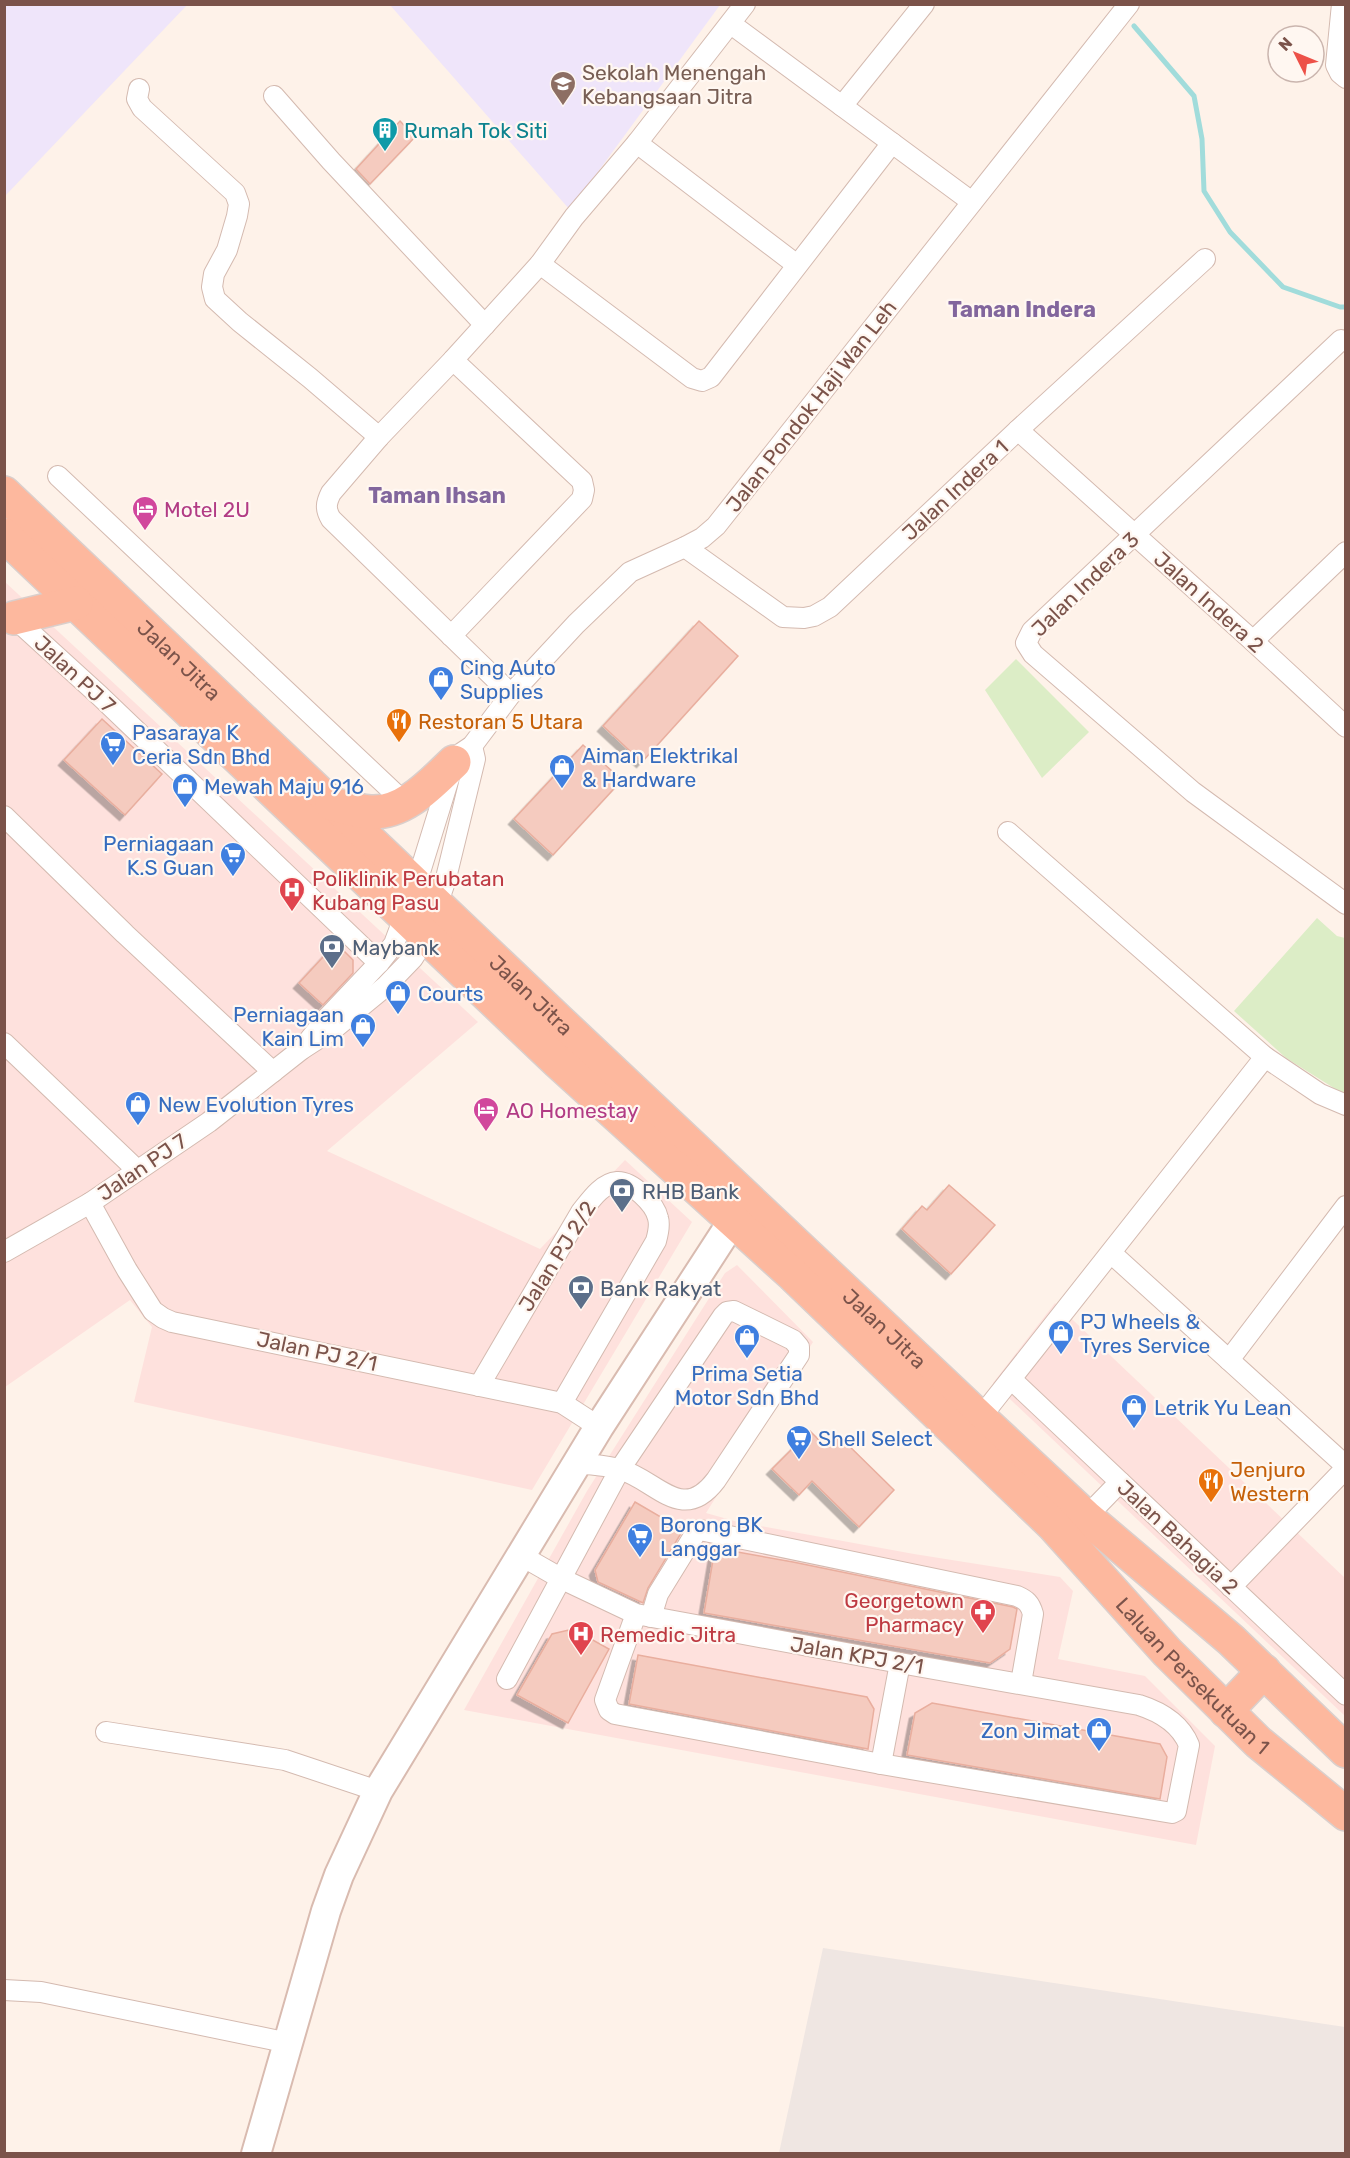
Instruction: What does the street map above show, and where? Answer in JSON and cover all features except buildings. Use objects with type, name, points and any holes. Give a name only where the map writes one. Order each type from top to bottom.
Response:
[{"type":"highway","name":"Jalan Jitra","points":[[4,492],[1062,1494]]},
{"type":"highway","name":"Jalan Jitra","points":[[4,535],[558,1062],[734,1219],[1053,1525]]},
{"type":"highway","points":[[9,614],[76,603]]},
{"type":"highway","points":[[332,804],[369,812],[394,809],[427,787],[463,754]]},
{"type":"highway","name":"Laluan Persekutuan 1","points":[[1062,1494],[1231,1640],[1346,1751]]},
{"type":"highway","name":"Laluan Persekutuan 1","points":[[1053,1525],[1167,1652],[1226,1711],[1258,1742],[1346,1814]]},
{"type":"highway","points":[[1226,1711],[1264,1671]]},
{"type":"main road","points":[[256,2154],[329,1902],[353,1842],[378,1791],[599,1427],[734,1219]]},
{"type":"street","points":[[511,694],[331,519],[327,512],[327,502],[331,493],[379,437],[540,264],[574,217],[637,143],[745,4]]},
{"type":"street","points":[[842,106],[924,4]]},
{"type":"street","name":"Jalan Pondok Haji Wan Leh","points":[[427,895],[463,754],[511,694],[576,624],[630,572],[702,538],[716,526],[1130,4]]},
{"type":"street","points":[[1342,4],[1336,65],[1340,74],[1346,78]]},
{"type":"street","points":[[731,24],[972,202]]},
{"type":"street","points":[[139,89],[137,99],[142,108],[235,193],[238,204],[237,216],[226,250],[213,274],[212,287],[215,298],[240,322],[379,437]]},
{"type":"street","points":[[274,96],[484,325]]},
{"type":"street","points":[[637,143],[797,265]]},
{"type":"street","points":[[540,264],[692,378],[702,381],[711,377],[892,143]]},
{"type":"street","name":"Jalan Indera 1","points":[[685,547],[783,617],[814,616],[830,607],[1018,430],[1205,259]]},
{"type":"street","name":"Jalan Indera 3","points":[[1341,340],[1032,631],[1026,643],[1033,654],[1193,792],[1346,904]]},
{"type":"street","points":[[451,636],[582,500],[584,490],[582,482],[453,360]]},
{"type":"street","name":"Jalan Indera 2","points":[[1018,430],[1346,727]]},
{"type":"street","points":[[58,476],[405,803]]},
{"type":"street","points":[[1253,641],[1346,552]]},
{"type":"street","name":"Jalan PJ 7","points":[[9,614],[100,696],[379,963]]},
{"type":"street","name":"Jalan Pondok Haji Wan Leh","points":[[415,927],[475,759],[463,754]]},
{"type":"street","points":[[8,828],[273,1072]]},
{"type":"street","points":[[1008,832],[1265,1057],[1320,1094],[1346,1105]]},
{"type":"street","points":[[302,1049],[336,1027],[386,986],[413,958],[415,927],[427,895]]},
{"type":"street","points":[[302,1049],[394,944],[415,927]]},
{"type":"street","name":"Jalan PJ 7","points":[[4,1252],[90,1203],[209,1122],[302,1049]]},
{"type":"street","points":[[8,1055],[137,1170]]},
{"type":"street","points":[[980,1418],[1265,1057]]},
{"type":"street","name":"Jalan PJ 2/2","points":[[479,1386],[581,1212],[591,1199],[611,1184],[619,1181],[628,1184],[651,1203],[659,1220],[656,1241],[562,1403]]},
{"type":"street","name":"Jalan PJ 2/1","points":[[90,1203],[153,1311],[172,1322],[562,1403],[599,1427]]},
{"type":"street","points":[[1229,1360],[1346,1206]]},
{"type":"street","points":[[1111,1253],[1346,1467],[1232,1587]]},
{"type":"street","points":[[507,1679],[620,1469],[727,1311],[734,1311],[793,1340],[800,1347],[799,1355],[716,1480],[700,1497],[680,1500],[620,1469],[578,1463]]},
{"type":"street","name":"Jalan Bahagia 2","points":[[1011,1378],[1346,1695]]},
{"type":"street","points":[[1086,1517],[1120,1482]]},
{"type":"street","points":[[900,1663],[881,1764],[615,1714],[609,1710],[605,1700],[644,1615],[695,1534],[700,1530],[1017,1596],[1026,1600],[1033,1614],[1021,1683]]},
{"type":"street","name":"Jalan KPJ 2/1","points":[[520,1555],[562,1579],[644,1615],[1152,1709],[1178,1726],[1189,1745],[1176,1811],[1172,1813],[881,1764]]},
{"type":"street","points":[[106,1732],[285,1760],[378,1791]]},
{"type":"street","points":[[4,1990],[41,1992],[289,2043]]},
{"type":"shaded area","points":[[4,5],[187,5],[5,196]]},
{"type":"shaded area","name":"Sekolah Menengah Kebangsaan Jitra","points":[[390,5],[720,5],[570,210]]},
{"type":"shaded area","points":[[4,581],[478,1022],[327,1151],[540,1249],[625,1160],[692,1222],[532,1490],[134,1402],[152,1327],[130,1300],[5,1387]]},
{"type":"shaded area","points":[[737,1265],[813,1342],[706,1513],[738,1522],[914,1554],[1060,1577],[1073,1591],[1058,1659],[1145,1676],[1215,1746],[1196,1845],[464,1710],[587,1491],[725,1273]]},
{"type":"shaded area","points":[[1055,1303],[1345,1578],[1345,1716],[993,1383]]},
{"type":"shaded area","points":[[823,1948],[1345,2027],[1345,2153],[779,2153]]},
{"type":"green space","points":[[1016,659],[1089,732],[1042,778],[985,690]]},
{"type":"green space","points":[[1317,918],[1337,936],[1345,938],[1345,1095],[1286,1058],[1234,1011]]},
{"type":"waterway","points":[[1134,26],[1194,96],[1202,139],[1204,191],[1230,232],[1283,287],[1340,307],[1346,307]]},
{"type":"place","name":"Sekolah Menengah Kebangsaan Jitra","points":[[563,107]]},
{"type":"place","name":"Rumah Tok Siti","points":[[385,153]]},
{"type":"place","name":"Motel 2U","points":[[145,532]]},
{"type":"place","name":"Cing Auto Supplies","points":[[441,702]]},
{"type":"place","name":"Restoran 5 Utara","points":[[399,744]]},
{"type":"place","name":"Pasaraya K Ceria Sdn Bhd","points":[[113,767]]},
{"type":"place","name":"Aiman Elektrikal & Hardware","points":[[562,790]]},
{"type":"place","name":"Mewah Maju 916","points":[[185,809]]},
{"type":"place","name":"Perniagaan K.S Guan","points":[[233,878]]},
{"type":"place","name":"Poliklinik Perubatan Kubang Pasu","points":[[292,913]]},
{"type":"place","name":"Maybank","points":[[332,970]]},
{"type":"place","name":"Courts","points":[[398,1016]]},
{"type":"place","name":"Perniagaan Kain Lim","points":[[363,1049]]},
{"type":"place","name":"New Evolution Tyres","points":[[138,1127]]},
{"type":"place","name":"AO Homestay","points":[[486,1133]]},
{"type":"place","name":"RHB Bank","points":[[622,1214]]},
{"type":"place","name":"Bank Rakyat","points":[[581,1311]]},
{"type":"place","name":"PJ Wheels & Tyres Service","points":[[1061,1356]]},
{"type":"place","name":"Prima Setia Motor Sdn Bhd","points":[[747,1360]]},
{"type":"place","name":"Letrik Yu Lean","points":[[1134,1430]]},
{"type":"place","name":"Shell Select","points":[[799,1461]]},
{"type":"place","name":"Jenjuro Western","points":[[1211,1504]]},
{"type":"place","name":"Borong BK Langgar","points":[[640,1559]]},
{"type":"place","name":"Georgetown Pharmacy","points":[[983,1635]]},
{"type":"place","name":"Remedic Jitra","points":[[581,1657]]},
{"type":"place","name":"Zon Jimat","points":[[1099,1753]]},
{"type":"district","name":"Taman Indera","points":[[1022,309]]},
{"type":"district","name":"Taman Ihsan","points":[[437,495]]}]
